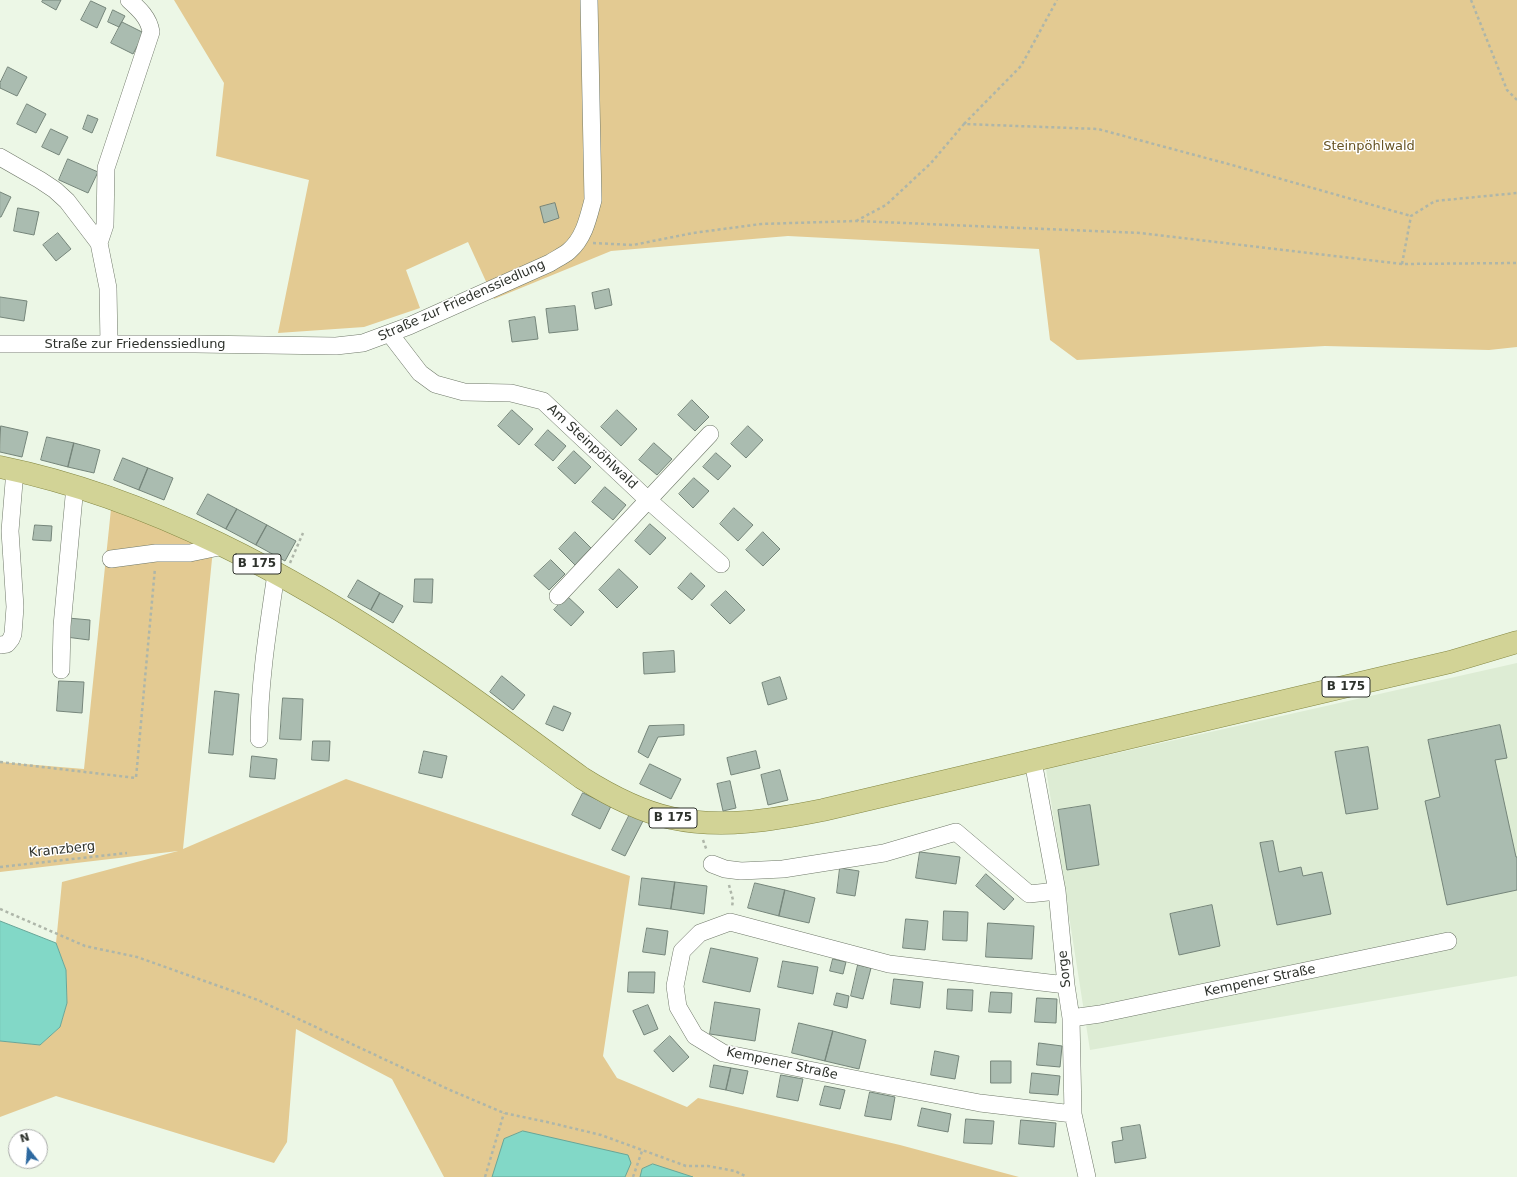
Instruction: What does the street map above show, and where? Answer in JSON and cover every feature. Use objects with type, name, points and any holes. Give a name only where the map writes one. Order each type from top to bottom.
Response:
[{"type":"main road","name":"B 175","points":[[8,469],[97,493],[140,509],[224,546],[374,630],[582,778],[605,792],[631,805],[670,818],[697,822],[750,822],[786,817],[1033,761],[1450,662],[1517,642]]},
{"type":"street","points":[[99,243],[105,225],[106,168],[151,32],[150,25],[140,9],[129,0]]},
{"type":"street","name":"Straße zur Friedenssiedlung","points":[[0,344],[336,346],[363,343],[390,334],[452,308],[550,263],[568,251],[577,242],[587,224],[593,200],[589,0]]},
{"type":"street","points":[[0,158],[55,190],[67,201],[99,243],[108,288],[109,344]]},
{"type":"street","name":"Am Steinpöhlwald","points":[[390,334],[420,373],[435,384],[464,392],[511,393],[543,401],[648,500],[721,564]]},
{"type":"street","name":"Am Steinpöhlwald","points":[[558,596],[710,434]]},
{"type":"street","points":[[0,645],[7,644],[13,634],[15,607],[13,592],[8,469]]},
{"type":"street","points":[[60,670],[62,626],[75,486]]},
{"type":"street","points":[[111,559],[156,553],[190,553],[224,546]]},
{"type":"street","points":[[259,739],[259,714],[269,621],[280,576]]},
{"type":"street","name":"Sorge","points":[[1033,761],[1057,891],[1066,985],[1072,1018],[1073,1114],[1087,1177]]},
{"type":"street","points":[[719,867],[741,871],[791,868],[884,853],[956,832],[1029,894],[1057,891]]},
{"type":"street","points":[[730,922],[889,964],[1066,985]]},
{"type":"street","name":"Kempener Straße","points":[[730,922],[700,933],[682,951],[675,986],[678,1007],[695,1036],[723,1053],[875,1084],[980,1103],[1073,1114]]},
{"type":"street","name":"Kempener Straße","points":[[1072,1018],[1100,1014],[1448,942]]},
{"type":"path","points":[[856,221],[886,205],[931,163],[964,124],[1021,66],[1057,0]]},
{"type":"path","points":[[1471,0],[1507,90],[1517,100]]},
{"type":"path","points":[[964,124],[1098,129],[1232,165],[1411,216]]},
{"type":"path","points":[[1402,264],[1411,216],[1435,201],[1517,193]]},
{"type":"path","points":[[577,242],[633,245],[693,232],[761,224],[856,221],[1140,234],[1402,264],[1517,263]]},
{"type":"path","points":[[280,576],[303,533]]},
{"type":"path","points":[[0,762],[136,778],[156,553]]},
{"type":"path","points":[[697,822],[733,900],[730,922]]},
{"type":"path","name":"Kranzberg","points":[[0,867],[127,852]]},
{"type":"path","points":[[0,909],[85,946],[137,957],[258,1000],[450,1090],[504,1113],[601,1135],[686,1166],[708,1166],[735,1171],[747,1177]]},
{"type":"path","points":[[485,1177],[504,1113]]},
{"type":"path","points":[[633,1177],[642,1151]]},
{"type":"shaded area","points":[[1517,663],[1517,976],[1090,1050],[1046,769]]},
{"type":"green space","name":"Steinpöhlwald","points":[[174,0],[1517,0],[1517,347],[1489,350],[1325,346],[1077,360],[1050,340],[1039,249],[788,236],[611,251],[494,299],[468,242],[406,270],[420,308],[364,327],[278,333],[309,180],[216,156],[224,83]]},
{"type":"green space","points":[[111,509],[213,549],[183,849],[346,779],[630,876],[603,1056],[617,1078],[687,1107],[698,1098],[900,1145],[1019,1177],[444,1177],[392,1079],[296,1029],[287,1142],[274,1163],[56,1096],[0,1117],[0,1041],[40,1045],[60,1027],[67,1003],[66,970],[56,943],[62,882],[178,851],[0,872],[0,762],[84,769]]},
{"type":"water","points":[[0,921],[56,943],[66,970],[67,1003],[60,1027],[40,1045],[0,1041]]},
{"type":"water","points":[[523,1131],[628,1155],[631,1163],[625,1177],[492,1177],[504,1139]]},
{"type":"water","points":[[653,1164],[693,1177],[640,1177],[642,1169]]},
{"type":"building","points":[[43,0],[61,0],[56,10],[42,2]]},
{"type":"building","points":[[91,1],[106,8],[97,28],[81,20]]},
{"type":"building","points":[[113,10],[125,16],[119,27],[108,22]]},
{"type":"building","points":[[122,22],[144,33],[133,54],[111,43]]},
{"type":"building","points":[[8,67],[27,77],[17,96],[0,88],[0,83]]},
{"type":"building","points":[[27,104],[46,114],[36,133],[17,124]]},
{"type":"building","points":[[88,115],[98,119],[92,133],[83,129]]},
{"type":"building","points":[[51,129],[68,137],[59,155],[42,147]]},
{"type":"building","points":[[68,159],[98,172],[88,193],[59,180]]},
{"type":"building","points":[[0,192],[11,197],[1,217],[0,217]]},
{"type":"building","points":[[555,203],[559,218],[544,223],[540,207]]},
{"type":"building","points":[[18,208],[39,212],[34,235],[14,231]]},
{"type":"building","points":[[58,233],[71,249],[56,261],[43,245]]},
{"type":"building","points":[[609,289],[612,305],[595,309],[592,293]]},
{"type":"building","points":[[0,297],[27,301],[24,321],[0,317]]},
{"type":"building","points":[[575,306],[578,330],[549,333],[546,309]]},
{"type":"building","points":[[535,317],[538,339],[512,342],[509,321]]},
{"type":"building","points":[[692,400],[709,417],[695,431],[678,415]]},
{"type":"building","points":[[512,410],[533,429],[519,445],[498,426]]},
{"type":"building","points":[[617,410],[637,429],[621,446],[601,427]]},
{"type":"building","points":[[1,426],[28,432],[22,457],[0,452]]},
{"type":"building","points":[[748,426],[763,440],[746,458],[731,444]]},
{"type":"building","points":[[548,430],[566,446],[553,461],[535,445]]},
{"type":"building","points":[[47,437],[74,443],[68,467],[41,460]]},
{"type":"building","points":[[74,443],[100,450],[94,473],[68,467]]},
{"type":"building","points":[[654,443],[672,459],[657,475],[639,460]]},
{"type":"building","points":[[574,451],[591,467],[575,484],[558,468]]},
{"type":"building","points":[[716,453],[731,466],[718,480],[703,467]]},
{"type":"building","points":[[123,458],[148,468],[139,490],[114,480]]},
{"type":"building","points":[[148,468],[173,478],[164,500],[139,490]]},
{"type":"building","points":[[694,478],[709,491],[693,508],[679,494]]},
{"type":"building","points":[[605,487],[626,505],[613,520],[592,502]]},
{"type":"building","points":[[208,494],[237,509],[226,529],[197,514]]},
{"type":"building","points":[[734,508],[753,525],[738,541],[720,524]]},
{"type":"building","points":[[237,509],[267,525],[256,545],[226,529]]},
{"type":"building","points":[[650,524],[666,538],[650,555],[635,541]]},
{"type":"building","points":[[35,525],[52,526],[51,541],[33,540]]},
{"type":"building","points":[[267,525],[296,541],[285,561],[256,545]]},
{"type":"building","points":[[575,532],[591,548],[575,565],[559,549]]},
{"type":"building","points":[[763,532],[780,549],[763,566],[746,550]]},
{"type":"building","points":[[551,560],[565,574],[549,590],[534,576]]},
{"type":"building","points":[[619,569],[638,587],[617,608],[599,590]]},
{"type":"building","points":[[691,573],[705,586],[692,600],[678,588]]},
{"type":"building","points":[[415,579],[433,579],[432,603],[414,602]]},
{"type":"building","points":[[358,580],[380,593],[371,610],[348,597]]},
{"type":"building","points":[[726,591],[745,610],[730,624],[711,605]]},
{"type":"building","points":[[380,593],[403,606],[393,623],[371,610]]},
{"type":"building","points":[[567,596],[584,612],[571,626],[554,610]]},
{"type":"building","points":[[68,618],[90,620],[89,640],[66,637]]},
{"type":"building","points":[[674,651],[675,672],[644,674],[643,653]]},
{"type":"building","points":[[502,676],[525,695],[513,710],[490,692]]},
{"type":"building","points":[[780,677],[787,699],[768,705],[762,683]]},
{"type":"building","points":[[59,681],[84,682],[82,713],[57,711]]},
{"type":"building","points":[[215,691],[239,694],[233,755],[209,753]]},
{"type":"building","points":[[283,698],[303,699],[301,740],[280,739]]},
{"type":"building","points":[[554,706],[571,713],[563,731],[546,724]]},
{"type":"building","points":[[684,725],[684,735],[658,737],[648,758],[638,752],[649,726]]},
{"type":"building","points":[[1500,725],[1507,758],[1495,760],[1517,857],[1517,890],[1447,905],[1425,801],[1440,797],[1428,740]]},
{"type":"building","points":[[313,741],[330,741],[329,761],[312,760]]},
{"type":"building","points":[[1368,747],[1378,809],[1346,814],[1335,752]]},
{"type":"building","points":[[424,751],[447,756],[442,778],[419,773]]},
{"type":"building","points":[[756,751],[760,768],[731,775],[727,758]]},
{"type":"building","points":[[252,756],[277,759],[275,779],[250,777]]},
{"type":"building","points":[[650,764],[681,779],[671,799],[640,784]]},
{"type":"building","points":[[780,770],[788,800],[768,805],[761,775]]},
{"type":"building","points":[[730,781],[736,808],[723,811],[717,784]]},
{"type":"building","points":[[583,793],[611,806],[600,829],[572,815]]},
{"type":"building","points":[[1090,805],[1099,865],[1067,870],[1058,810]]},
{"type":"building","points":[[630,814],[643,821],[625,856],[612,850]]},
{"type":"building","points":[[1273,841],[1279,872],[1301,867],[1303,876],[1322,872],[1331,914],[1277,925],[1260,843]]},
{"type":"building","points":[[920,852],[960,857],[956,884],[916,878]]},
{"type":"building","points":[[840,868],[859,871],[855,896],[837,893]]},
{"type":"building","points":[[986,874],[1014,899],[1004,910],[976,886]]},
{"type":"building","points":[[642,878],[675,882],[671,909],[639,905]]},
{"type":"building","points":[[675,882],[707,886],[704,914],[671,909]]},
{"type":"building","points":[[755,883],[785,890],[779,916],[748,908]]},
{"type":"building","points":[[785,890],[815,898],[809,923],[779,916]]},
{"type":"building","points":[[1212,905],[1220,946],[1179,955],[1170,914]]},
{"type":"building","points":[[944,911],[968,912],[967,941],[943,940]]},
{"type":"building","points":[[906,919],[928,921],[925,950],[903,948]]},
{"type":"building","points":[[988,923],[1034,926],[1032,959],[986,957]]},
{"type":"building","points":[[647,928],[668,931],[665,955],[643,952]]},
{"type":"building","points":[[711,948],[758,958],[750,992],[703,982]]},
{"type":"building","points":[[833,959],[846,962],[843,974],[830,971]]},
{"type":"building","points":[[783,961],[818,967],[813,994],[778,987]]},
{"type":"building","points":[[858,965],[871,968],[863,999],[851,996]]},
{"type":"building","points":[[629,972],[655,972],[654,993],[628,992]]},
{"type":"building","points":[[894,979],[923,982],[920,1008],[891,1004]]},
{"type":"building","points":[[948,989],[973,990],[972,1011],[947,1009]]},
{"type":"building","points":[[991,992],[1012,993],[1011,1013],[989,1012]]},
{"type":"building","points":[[837,993],[849,996],[847,1008],[834,1005]]},
{"type":"building","points":[[1037,998],[1057,999],[1056,1023],[1035,1022]]},
{"type":"building","points":[[715,1002],[760,1009],[755,1041],[710,1034]]},
{"type":"building","points":[[648,1005],[658,1029],[644,1035],[633,1011]]},
{"type":"building","points":[[799,1023],[833,1031],[825,1061],[792,1053]]},
{"type":"building","points":[[833,1031],[866,1040],[859,1069],[825,1061]]},
{"type":"building","points":[[670,1036],[689,1057],[673,1072],[654,1051]]},
{"type":"building","points":[[1039,1043],[1062,1046],[1060,1067],[1037,1065]]},
{"type":"building","points":[[935,1051],[959,1056],[955,1079],[931,1075]]},
{"type":"building","points":[[991,1061],[1011,1061],[1011,1083],[991,1083]]},
{"type":"building","points":[[714,1065],[731,1068],[726,1090],[710,1087]]},
{"type":"building","points":[[731,1068],[748,1071],[743,1094],[726,1090]]},
{"type":"building","points":[[1032,1073],[1060,1076],[1058,1095],[1030,1093]]},
{"type":"building","points":[[781,1075],[803,1079],[798,1101],[777,1097]]},
{"type":"building","points":[[825,1086],[845,1090],[840,1109],[820,1105]]},
{"type":"building","points":[[870,1092],[895,1097],[891,1120],[865,1116]]},
{"type":"building","points":[[922,1108],[951,1114],[948,1132],[918,1126]]},
{"type":"building","points":[[966,1119],[994,1121],[992,1144],[964,1143]]},
{"type":"building","points":[[1021,1120],[1056,1123],[1054,1147],[1019,1144]]},
{"type":"building","points":[[1140,1125],[1146,1158],[1115,1163],[1112,1142],[1123,1140],[1121,1128]]}]
